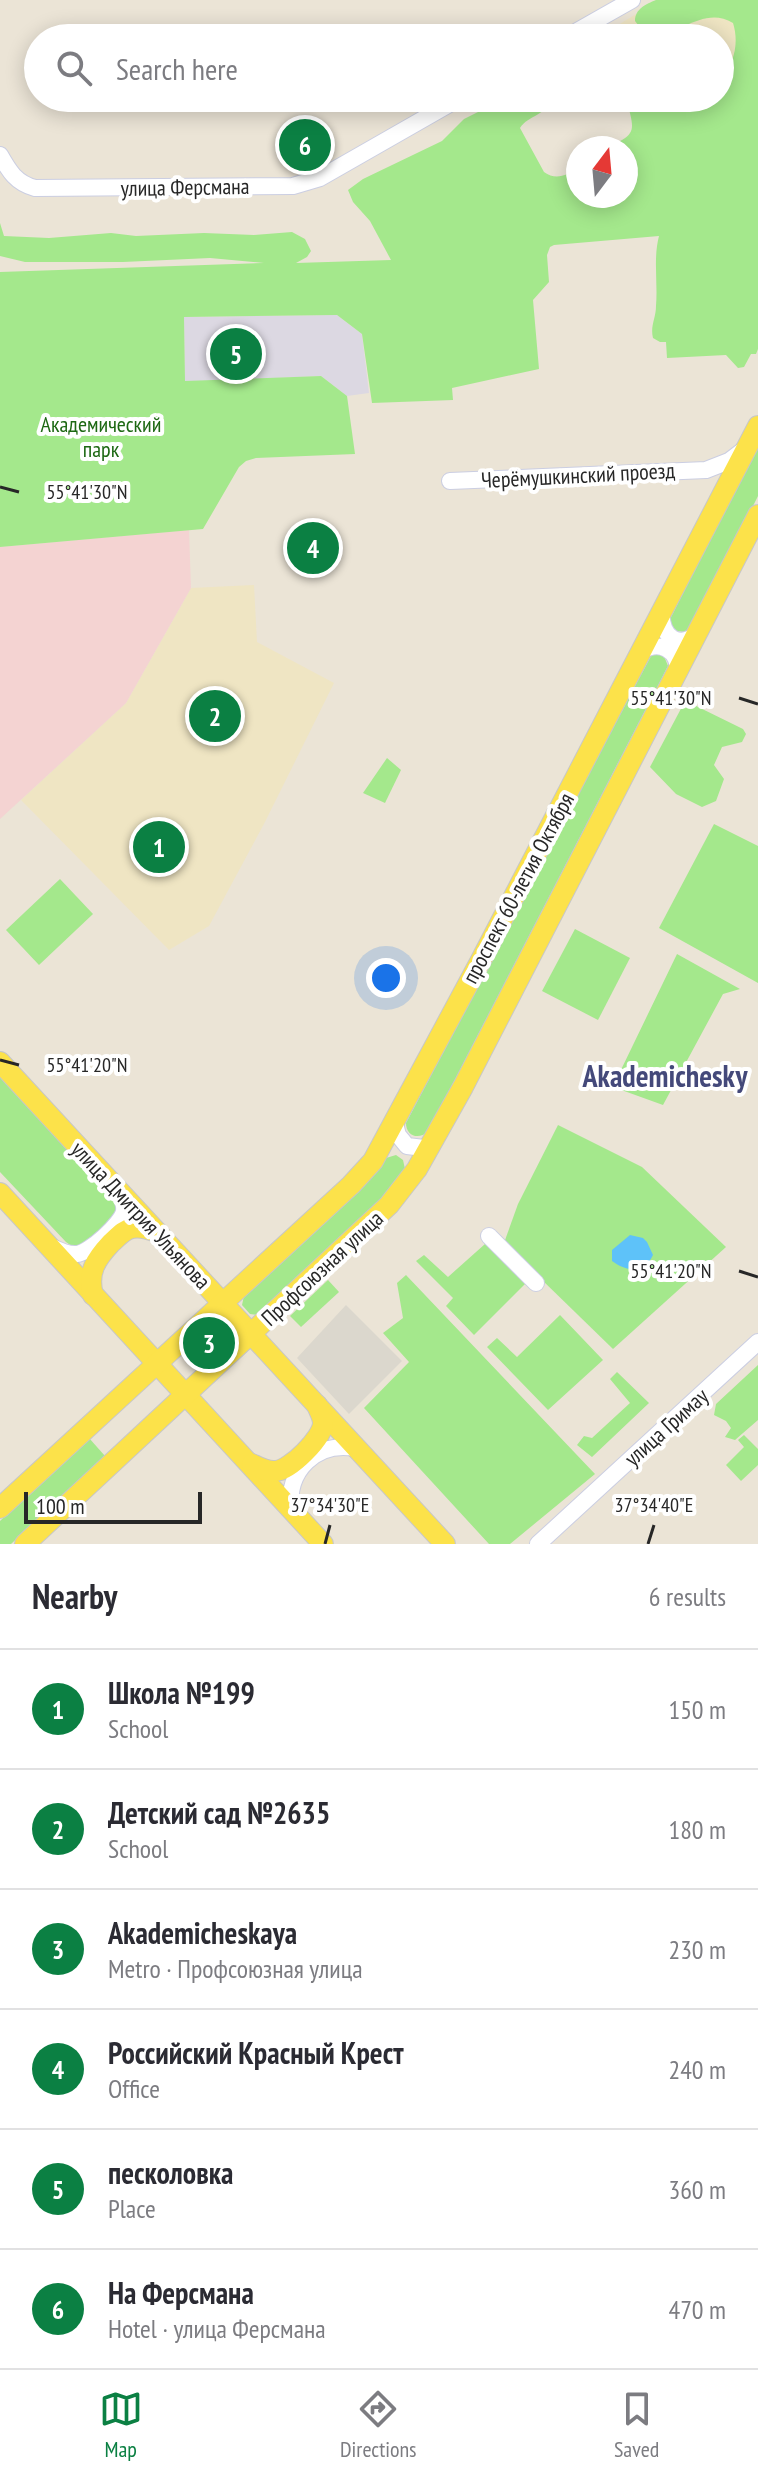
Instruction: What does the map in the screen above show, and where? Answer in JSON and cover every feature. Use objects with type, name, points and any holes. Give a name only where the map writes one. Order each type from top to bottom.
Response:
[{"type":"main road","name":"проспект 60-летия Октября","points":[[395,1124],[758,426]]},
{"type":"main road","name":"проспект 60-летия Октября","points":[[432,1144],[758,515]]},
{"type":"main road","name":"улица Дмитрия Ульянова","points":[[0,1062],[445,1544]]},
{"type":"main road","name":"Профсоюзная улица","points":[[0,1508],[364,1172],[395,1124]]},
{"type":"main road","name":"Профсоюзная улица","points":[[25,1544],[389,1205],[409,1181],[432,1144]]},
{"type":"main road","points":[[0,1193],[323,1544]]},
{"type":"main road","points":[[93,1295],[93,1267],[98,1256],[114,1240],[137,1227],[157,1232]]},
{"type":"main road","points":[[248,1462],[263,1470],[284,1470],[315,1442],[321,1431],[323,1421],[317,1405]]},
{"type":"street","points":[[590,24],[632,0]]},
{"type":"street","name":"улица Ферсмана","points":[[0,155],[17,180],[35,188],[293,186],[320,178],[436,112]]},
{"type":"street","name":"Черёмушкинский проезд","points":[[450,481],[706,470],[729,461],[749,445]]},
{"type":"street","name":"Черёмушкинский проезд","points":[[706,470],[716,480],[714,512]]},
{"type":"street","points":[[662,613],[661,623],[665,633],[673,639],[683,641],[693,638],[700,630]]},
{"type":"street","points":[[641,652],[652,646],[664,647],[677,660],[678,672]]},
{"type":"street","points":[[395,1124],[398,1135],[407,1146],[424,1148],[432,1144]]},
{"type":"street","points":[[47,1245],[79,1255],[89,1250],[121,1219],[124,1210],[120,1192]]},
{"type":"street","points":[[489,1236],[536,1283]]},
{"type":"street","name":"улица Гримау","points":[[538,1544],[758,1342]]},
{"type":"street","points":[[291,1510],[290,1491],[299,1470],[323,1449],[343,1445],[355,1448]]},
{"type":"shaded area","points":[[659,0],[758,0],[758,111],[683,161],[653,112],[734,112],[734,24],[620,24]]},
{"type":"shaded area","points":[[337,315],[362,334],[369,393],[347,396],[321,376],[185,382],[184,317]]},
{"type":"shaded area","points":[[189,530],[191,588],[126,703],[0,819],[0,547]]},
{"type":"shaded area","points":[[254,585],[257,642],[334,683],[209,926],[169,950],[21,800],[126,703],[191,588]]},
{"type":"shaded area","points":[[346,1305],[402,1361],[349,1414],[297,1358]]},
{"type":"green space","name":"Академический парк","points":[[656,0],[758,0],[758,349],[756,354],[751,354],[744,367],[738,368],[726,355],[667,358],[666,342],[653,338],[659,236],[550,247],[547,255],[549,282],[533,300],[539,369],[452,388],[453,400],[372,403],[362,334],[337,315],[184,317],[185,381],[321,376],[347,396],[355,454],[246,461],[239,467],[203,529],[0,547],[0,272],[264,263],[210,258],[25,262],[0,256],[0,223],[4,236],[49,238],[111,233],[136,236],[292,232],[305,239],[311,251],[296,263],[391,260],[370,221],[353,202],[348,190],[363,179],[442,141],[464,119],[478,112],[542,112],[520,128],[544,172],[557,177],[566,175],[566,208],[638,208],[638,136],[628,136],[632,125],[630,112],[734,112],[736,38],[734,24],[719,18],[706,18],[690,24],[638,24],[635,21],[637,13]]},
{"type":"green space","points":[[758,445],[758,496],[692,627],[685,632],[677,631],[671,626],[671,617]]},
{"type":"green space","points":[[651,656],[664,656],[668,666],[428,1132],[413,1135],[406,1123]]},
{"type":"green space","points":[[688,702],[743,729],[746,734],[742,742],[722,747],[714,765],[724,779],[716,801],[702,807],[676,794],[650,767],[684,703]]},
{"type":"green space","points":[[387,758],[401,770],[385,803],[363,793]]},
{"type":"green space","points":[[714,824],[758,846],[758,983],[659,928]]},
{"type":"green space","points":[[60,879],[93,914],[39,965],[6,930]]},
{"type":"green space","points":[[575,929],[630,958],[598,1020],[542,991]]},
{"type":"green space","points":[[677,954],[740,989],[723,994],[663,1105],[602,1083],[618,1076]]},
{"type":"green space","points":[[0,1074],[118,1202],[118,1217],[76,1249],[0,1172]]},
{"type":"green space","points":[[558,1125],[642,1167],[726,1247],[613,1349],[504,1243],[518,1204]]},
{"type":"green space","points":[[396,1155],[403,1160],[405,1169],[386,1194],[259,1315],[250,1314],[242,1305],[244,1296],[386,1158]]},
{"type":"green space","points":[[485,1244],[525,1284],[474,1335],[446,1306],[453,1298],[416,1261],[424,1255],[448,1277]]},
{"type":"green space","points":[[406,1275],[595,1474],[510,1544],[489,1544],[364,1408],[409,1362],[383,1333],[403,1318],[397,1283]]},
{"type":"green space","points":[[328,1280],[339,1292],[301,1327],[290,1316]]},
{"type":"green space","points":[[560,1315],[603,1360],[548,1410],[487,1347],[497,1338],[517,1357]]},
{"type":"green space","points":[[758,1365],[758,1420],[735,1440],[725,1437],[731,1428],[726,1421],[714,1415],[716,1404]]},
{"type":"green space","points":[[617,1372],[649,1403],[592,1457],[577,1445],[584,1436],[592,1438],[630,1403],[610,1379]]},
{"type":"green space","points":[[744,1435],[758,1449],[758,1465],[741,1481],[726,1465],[744,1447],[738,1440]]},
{"type":"green space","points":[[89,1438],[105,1456],[11,1544],[0,1544],[0,1521]]},
{"type":"water","points":[[630,1235],[643,1238],[653,1255],[640,1268],[629,1269],[612,1261],[612,1250]]},
{"type":"place","name":"На Ферсмана","points":[[305,145]]},
{"type":"place","name":"песколовка","points":[[236,354]]},
{"type":"place","name":"Российский Красный Крест","points":[[313,548]]},
{"type":"place","name":"Детский сад №2635","points":[[215,716]]},
{"type":"place","name":"Школа №199","points":[[159,847]]},
{"type":"place","name":"Akademicheskaya","points":[[209,1343]]},
{"type":"district","name":"Akademichesky","points":[[665,1075]]}]
